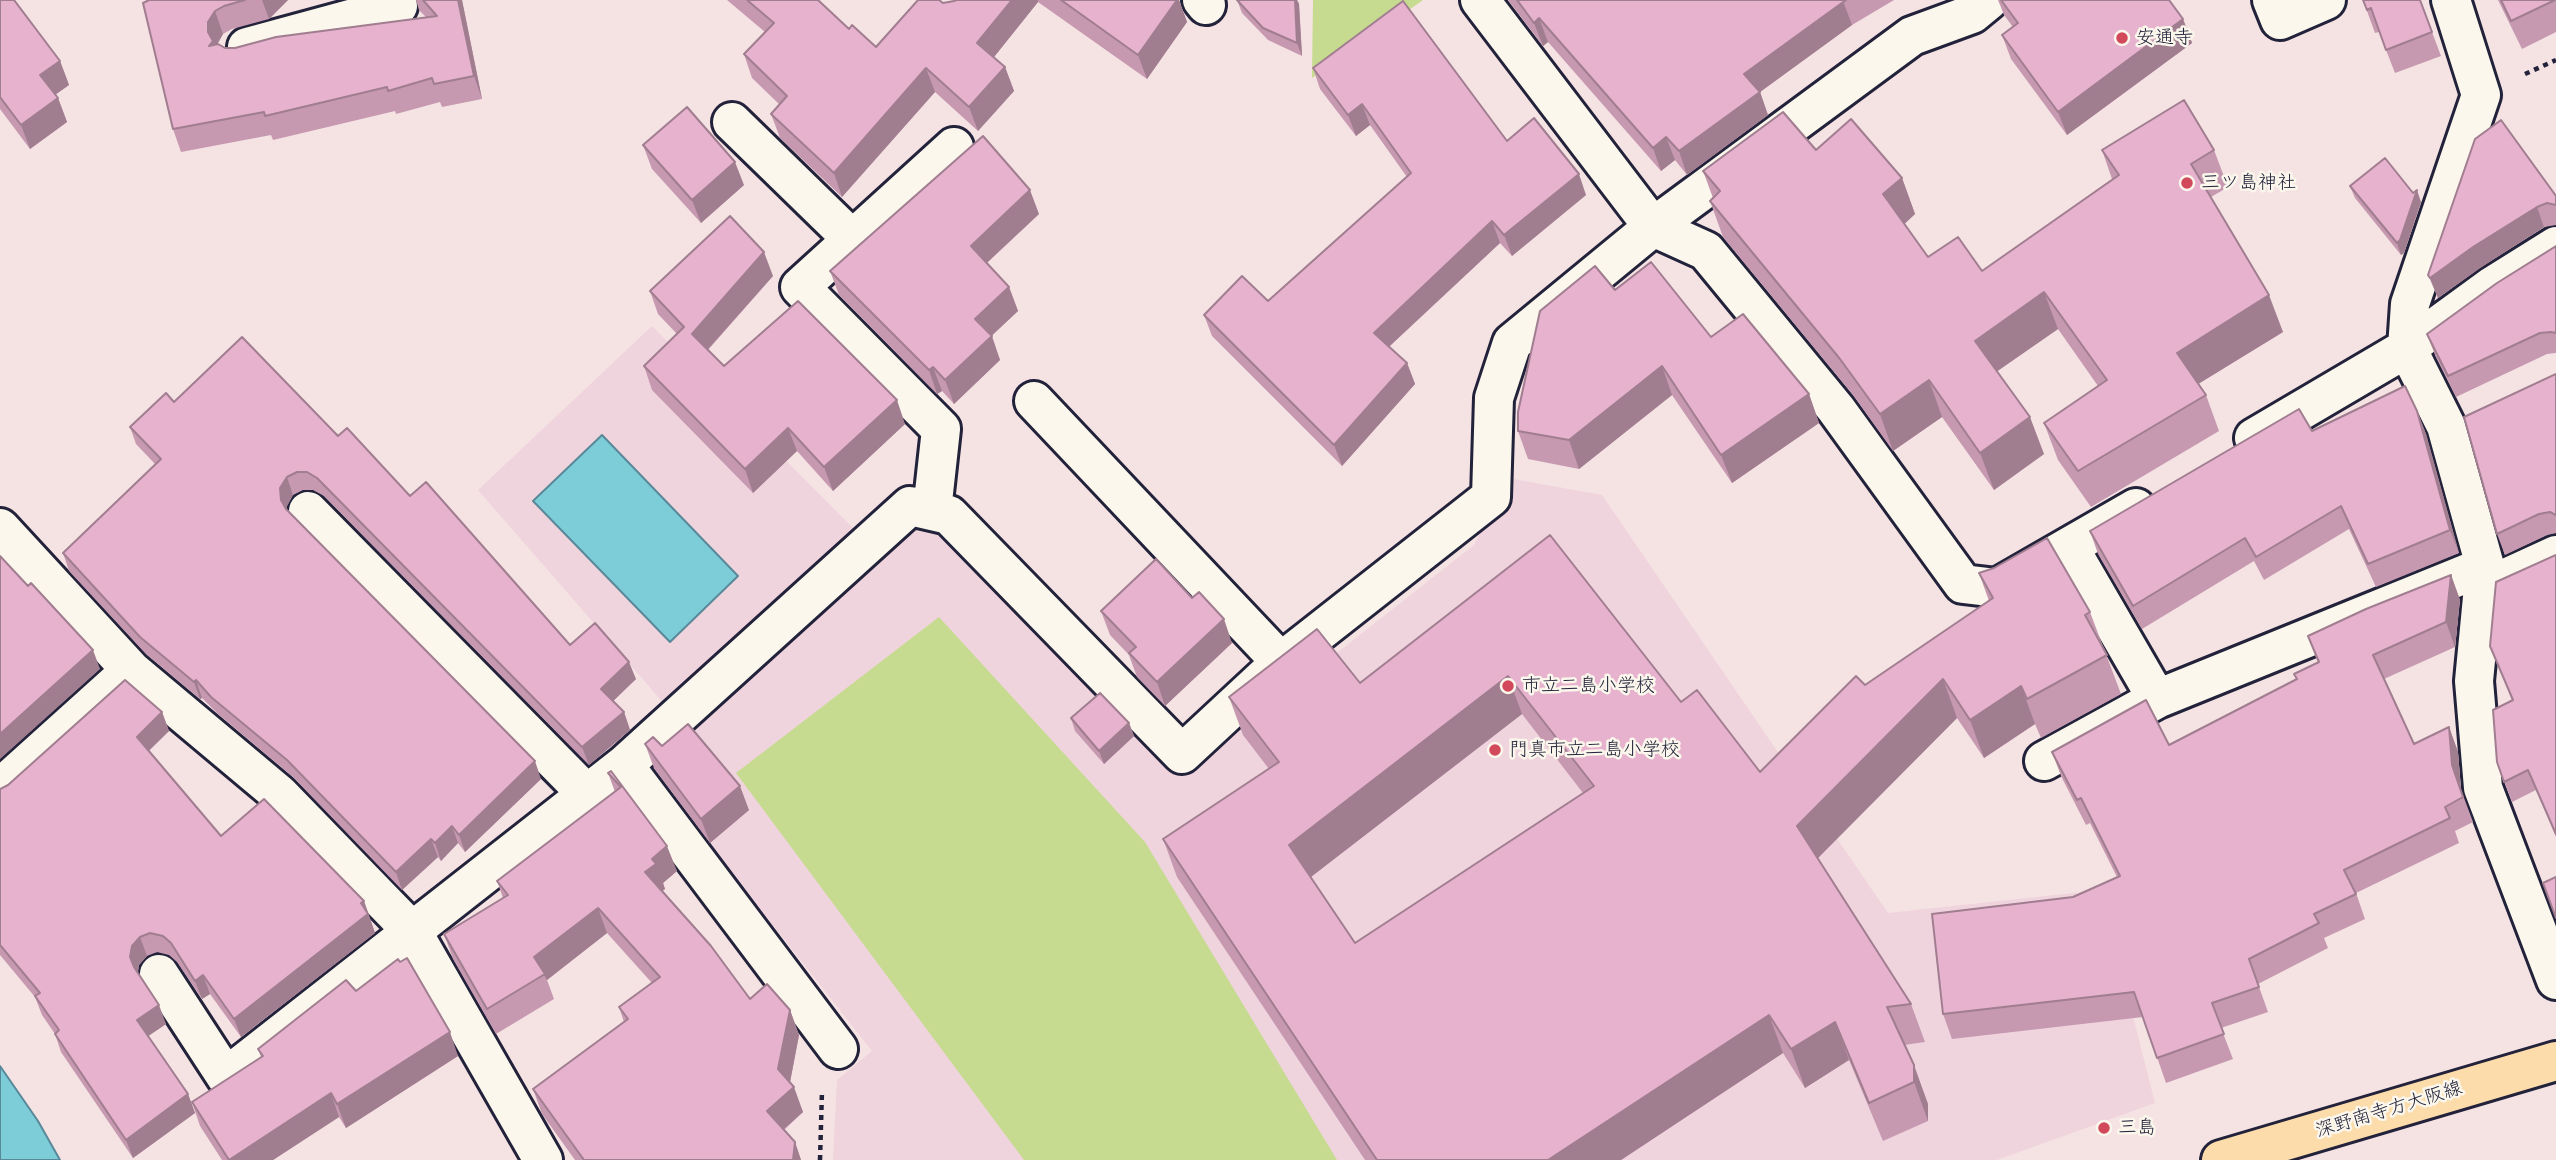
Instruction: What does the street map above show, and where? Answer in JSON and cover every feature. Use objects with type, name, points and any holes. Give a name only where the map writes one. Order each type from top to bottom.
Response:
[{"type":"main road","name":"深野南寺方大阪線","points":[[2221,1160],[2556,1061]]},
{"type":"street","points":[[159,974],[226,1077],[624,765],[910,506],[949,515],[1182,754],[1281,663],[1491,497],[1494,398],[1512,343],[1653,227],[1912,36],[1972,13],[1989,0]]},
{"type":"street","points":[[2272,0],[2280,20],[2326,0]]},
{"type":"street","points":[[2452,0],[2481,95],[2410,304],[2407,348],[2446,426],[2485,577],[2474,681],[2483,788],[2542,897],[2556,980]]},
{"type":"street","points":[[1492,4],[1653,227],[1706,251],[1836,409],[1963,584],[1997,588],[2162,492]]},
{"type":"street","points":[[238,50],[379,6]]},
{"type":"street","points":[[732,122],[852,239]]},
{"type":"street","points":[[932,511],[941,429],[800,287],[954,146]]},
{"type":"street","points":[[2221,457],[2407,348],[2492,286],[2556,246]]},
{"type":"street","points":[[1034,401],[1281,663]]},
{"type":"street","points":[[2446,426],[2483,409]]},
{"type":"street","points":[[308,511],[587,794]]},
{"type":"street","points":[[0,528],[131,670],[279,794],[412,931],[543,1160]]},
{"type":"street","points":[[2069,547],[2157,699]]},
{"type":"street","points":[[2043,761],[2157,699],[2485,577],[2556,555]]},
{"type":"street","points":[[0,788],[131,670]]},
{"type":"street","points":[[624,765],[838,1049]]},
{"type":"path","points":[[820,1160],[823,1068],[838,1049]]},
{"type":"shaded area","name":"門真市立二島小学校","points":[[652,326],[853,528],[905,529],[944,536],[1182,775],[1474,545],[1508,478],[1602,495],[1888,913],[2101,890],[2155,1103],[1997,1160],[833,1160],[837,1080],[872,1051],[650,769],[687,730],[478,490]]},
{"type":"green space","points":[[1313,0],[1423,0],[1312,78]]},
{"type":"green space","points":[[939,617],[1145,842],[1337,1160],[1024,1160],[736,773]]},
{"type":"water","points":[[602,435],[738,576],[670,642],[533,501]]},
{"type":"water","points":[[0,1066],[38,1121],[60,1160],[0,1160]]},
{"type":"building","points":[[0,0],[14,0],[60,61],[40,75],[58,98],[21,125],[0,97]]},
{"type":"building","points":[[149,0],[245,0],[215,11],[208,22],[208,32],[213,41],[209,46],[218,44],[225,48],[235,48],[276,37],[437,16],[423,0],[458,0],[474,76],[434,84],[432,78],[388,91],[387,87],[265,116],[264,112],[173,129],[143,3]]},
{"type":"building","points":[[747,0],[818,0],[849,29],[852,25],[876,47],[918,0],[939,0],[943,3],[956,0],[1012,0],[977,43],[1005,67],[969,107],[926,68],[834,173],[771,114],[787,96],[744,54],[774,23]]},
{"type":"building","points":[[1061,0],[1177,0],[1138,55]]},
{"type":"building","points":[[1237,0],[1295,0],[1297,43],[1263,28]]},
{"type":"building","points":[[1517,0],[1846,0],[1744,74],[1760,92],[1679,151],[1666,137],[1653,148],[1539,18],[1534,23]]},
{"type":"building","points":[[2001,0],[2169,0],[2183,19],[2058,112],[2002,35],[2018,23]]},
{"type":"building","points":[[2363,0],[2420,0],[2432,32],[2386,50],[2371,8],[2367,10]]},
{"type":"building","points":[[2501,0],[2555,0],[2511,21]]},
{"type":"building","points":[[1403,1],[1507,141],[1534,118],[1579,174],[1504,235],[1492,221],[1374,333],[1407,363],[1334,445],[1204,315],[1242,276],[1268,301],[1411,173],[1362,104],[1348,115],[1313,68]]},
{"type":"building","points":[[2184,100],[2214,150],[2191,164],[2269,295],[2177,353],[2206,395],[2078,471],[2044,423],[2107,380],[2044,292],[1975,341],[2030,417],[1980,453],[1929,380],[1880,414],[1840,359],[1710,201],[1720,191],[1703,171],[1783,112],[1816,150],[1851,119],[1902,178],[1883,194],[1928,257],[1958,237],[1982,271],[2119,175],[2102,150]]},
{"type":"building","points":[[687,107],[735,162],[692,200],[643,145]]},
{"type":"building","points":[[2501,120],[2556,196],[2556,205],[2547,203],[2537,207],[2430,278],[2428,275],[2475,139]]},
{"type":"building","points":[[983,136],[1030,190],[971,246],[1009,287],[975,319],[992,336],[945,380],[933,367],[929,370],[830,271]]},
{"type":"building","points":[[2385,158],[2413,193],[2417,190],[2397,243],[2350,186]]},
{"type":"building","points":[[730,216],[764,252],[692,334],[724,366],[798,301],[897,400],[824,467],[788,428],[745,469],[644,366],[684,327],[650,291]]},
{"type":"building","points":[[2556,246],[2556,333],[2540,333],[2448,376],[2427,334],[2497,283]]},
{"type":"building","points":[[1651,262],[1711,337],[1743,314],[1809,394],[1721,455],[1662,366],[1569,440],[1518,431],[1518,412],[1540,311],[1595,266],[1615,290]]},
{"type":"building","points":[[242,337],[338,436],[347,428],[410,496],[426,482],[570,645],[595,623],[629,662],[601,689],[624,712],[582,747],[317,478],[307,472],[297,472],[287,477],[280,488],[281,500],[286,509],[535,761],[459,835],[452,826],[435,843],[431,839],[396,872],[287,760],[211,697],[196,680],[194,682],[140,637],[63,553],[161,459],[130,427],[166,393],[174,402]]},
{"type":"building","points":[[2556,374],[2556,515],[2550,512],[2539,514],[2497,534],[2464,417]]},
{"type":"building","points":[[2405,386],[2417,411],[2450,530],[2368,564],[2341,506],[2256,557],[2245,538],[2133,606],[2090,531],[2299,409],[2312,431]]},
{"type":"building","points":[[1550,535],[1681,702],[1697,690],[1760,772],[1856,676],[1865,685],[1993,598],[1979,573],[1994,568],[2047,538],[2090,612],[2085,615],[2107,655],[2027,699],[2021,686],[1970,720],[1943,679],[1797,826],[1911,1004],[1887,1007],[1914,1065],[1914,1082],[1869,1103],[1835,1022],[1791,1049],[1769,1015],[1548,1160],[1377,1160],[1163,839],[1279,762],[1229,697],[1317,629],[1360,683]],"holes":[[[1508,676],[1594,786],[1355,943],[1289,845]]]},
{"type":"building","points":[[2556,555],[2556,834],[2528,770],[2504,782],[2497,762],[2493,710],[2513,700],[2490,646],[2496,582]]},
{"type":"building","points":[[0,556],[28,586],[31,583],[93,650],[0,734]]},
{"type":"building","points":[[1156,559],[1192,598],[1199,592],[1224,619],[1157,682],[1129,653],[1136,647],[1101,611]]},
{"type":"building","points":[[2451,575],[2446,622],[2373,655],[2414,744],[2449,727],[2452,765],[2463,797],[2445,807],[2450,818],[2344,870],[2356,894],[2314,914],[2319,923],[2249,959],[2259,987],[2212,1003],[2224,1034],[2157,1058],[2134,992],[1943,1014],[1932,914],[2073,897],[2120,876],[2081,798],[2077,800],[2052,752],[2146,700],[2169,745],[2297,679],[2294,674],[2319,662],[2308,636]]},
{"type":"building","points":[[125,680],[162,712],[137,737],[221,836],[264,799],[364,901],[361,903],[368,914],[234,1019],[203,975],[195,981],[171,943],[163,936],[150,933],[140,937],[132,946],[130,957],[159,1005],[137,1020],[188,1094],[126,1140],[55,1034],[59,1030],[35,996],[40,993],[0,945],[0,789],[8,785]]},
{"type":"building","points":[[1100,693],[1129,723],[1099,751],[1071,718]]},
{"type":"building","points":[[688,724],[740,786],[701,819],[645,744],[653,737],[662,746]]},
{"type":"building","points":[[611,771],[667,846],[652,859],[656,864],[645,872],[711,946],[750,999],[767,984],[790,1010],[778,1069],[794,1087],[767,1111],[795,1142],[793,1160],[584,1160],[533,1089],[628,1019],[619,1007],[660,977],[598,908],[534,957],[545,974],[487,1009],[444,934],[508,895],[497,881],[621,787],[608,773]]},
{"type":"building","points":[[2556,877],[2556,918],[2543,883]]},
{"type":"building","points":[[407,958],[450,1032],[337,1104],[331,1093],[229,1160],[192,1102],[263,1056],[258,1049],[346,980],[356,991],[398,959],[400,962]]},
{"type":"place","name":"安通寺","points":[[2122,38]]},
{"type":"place","name":"三ツ島神社","points":[[2187,183]]},
{"type":"place","name":"市立二島小学校","points":[[1508,686]]},
{"type":"place","name":"門真市立二島小学校","points":[[1495,750]]},
{"type":"place","name":"三島","points":[[2104,1128]]}]
